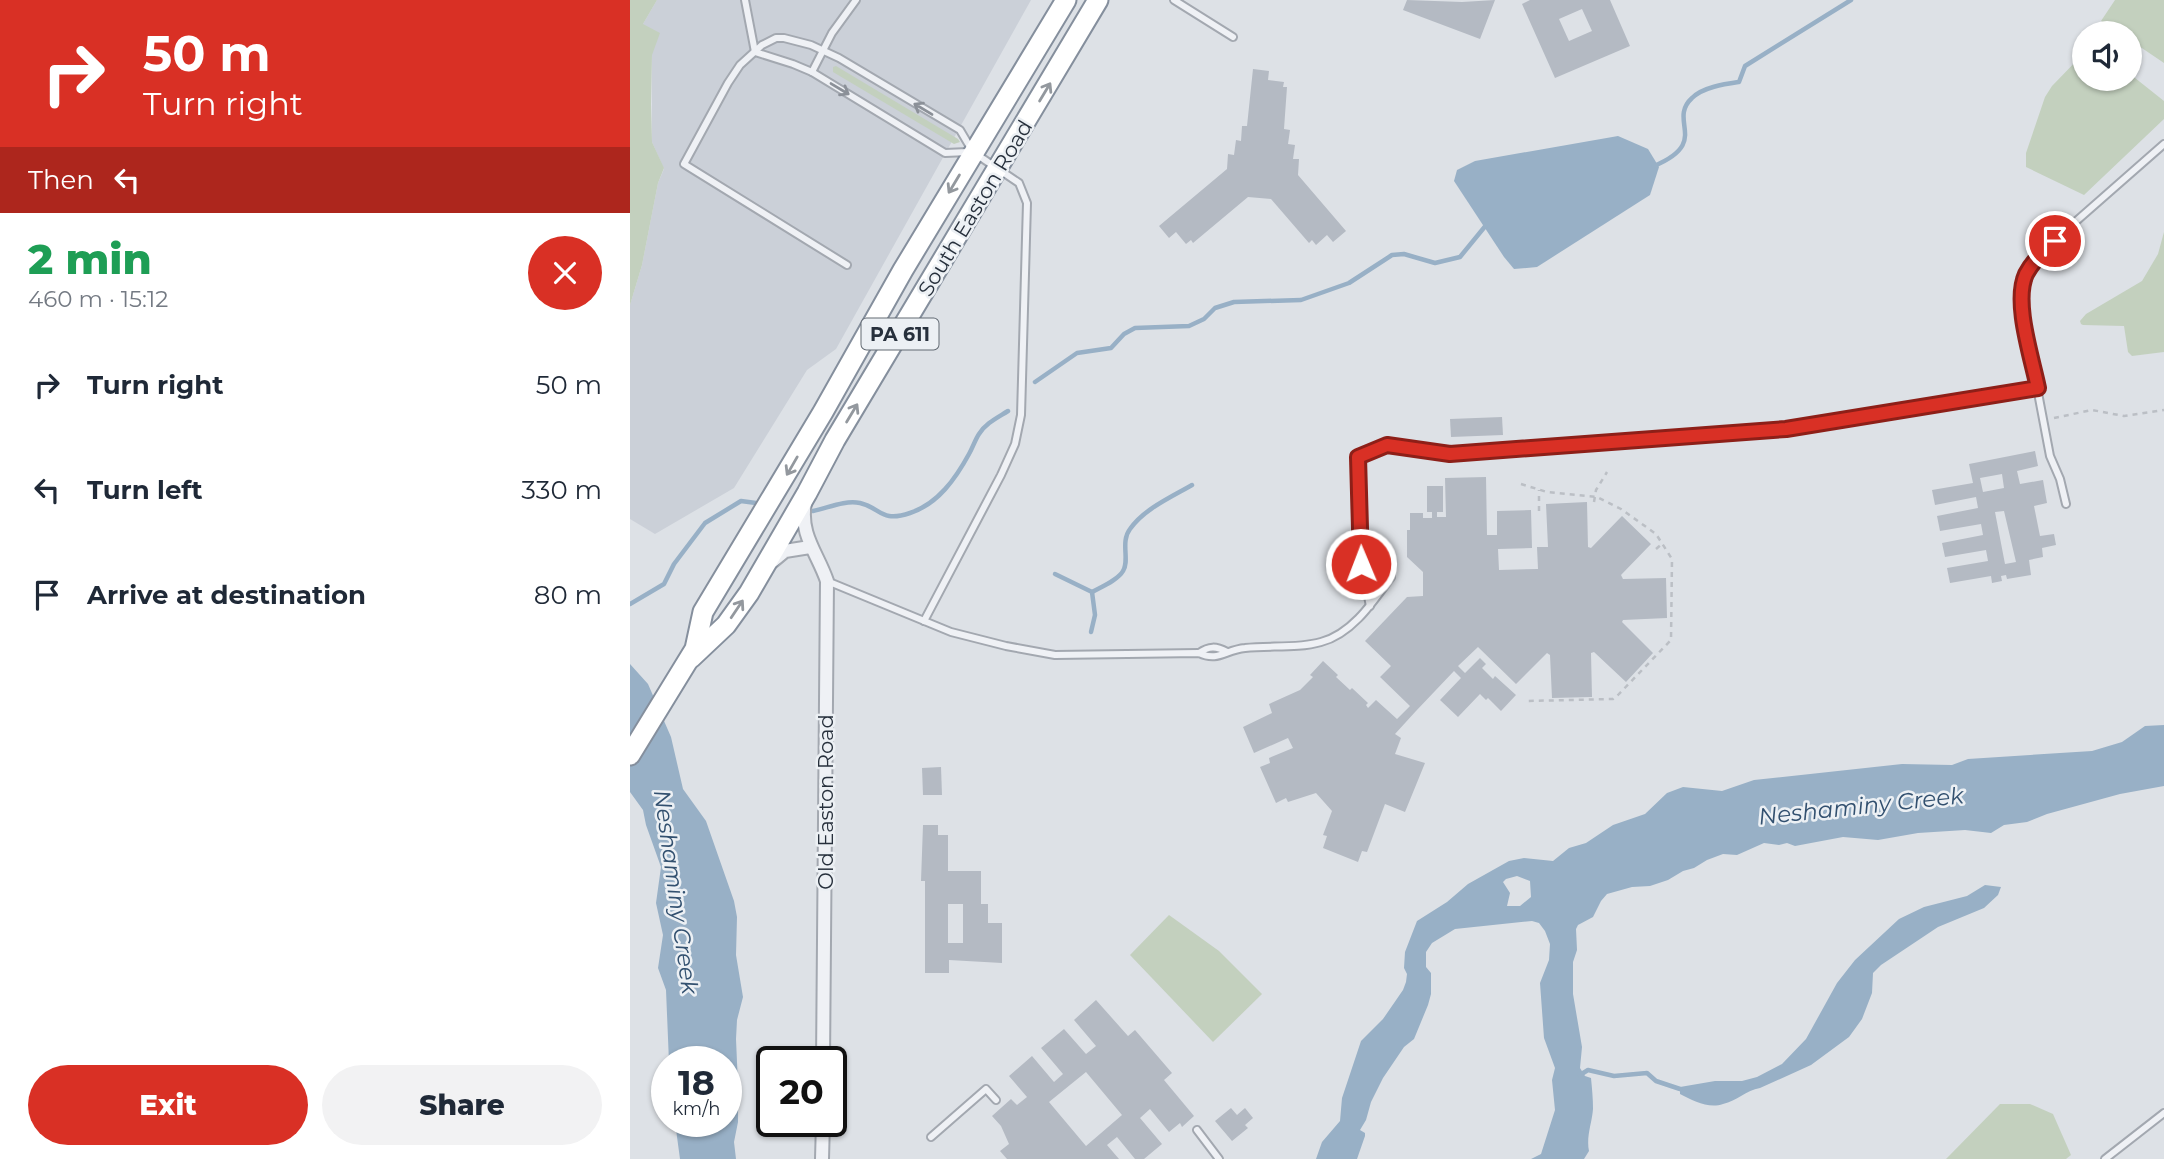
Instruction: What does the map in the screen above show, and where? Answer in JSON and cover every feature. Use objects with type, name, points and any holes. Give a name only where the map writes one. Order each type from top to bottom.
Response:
[{"type":"highway","name":"South Easton Road","points":[[630,755],[691,658],[703,612],[823,412],[903,270],[1066,0]]},
{"type":"highway","name":"South Easton Road","points":[[691,658],[726,625],[758,576],[835,440],[1098,0]]},
{"type":"street","name":"Old Easton Road","points":[[807,493],[804,524],[810,547],[821,561],[827,581],[823,1046]]},
{"type":"street","points":[[758,576],[785,551],[810,547]]},
{"type":"street","points":[[822,1159],[823,1137]]},
{"type":"lane","points":[[745,0],[755,52]]},
{"type":"lane","points":[[812,72],[835,29],[856,0]]},
{"type":"lane","points":[[1174,0],[1233,37]]},
{"type":"lane","points":[[847,265],[684,164],[740,65],[762,45],[776,38],[794,40],[839,58],[960,130],[973,152],[1019,183],[1027,203],[1021,415],[1016,444],[924,621]]},
{"type":"lane","points":[[755,52],[812,72],[944,153],[973,152]]},
{"type":"lane","points":[[2066,504],[2060,479],[2050,456],[2021,297],[2026,275],[2041,252],[2164,144]]},
{"type":"lane","points":[[1370,606],[1361,564],[1358,457],[1387,445],[1450,454],[1786,429],[2038,388]]},
{"type":"lane","points":[[827,581],[951,632],[1055,655],[1199,653],[1207,647],[1217,647],[1227,652],[1243,648],[1319,643],[1338,636],[1370,606],[1391,577]]},
{"type":"lane","points":[[931,1137],[986,1089],[996,1100]]},
{"type":"lane","points":[[2105,1159],[2164,1113]]},
{"type":"lane","points":[[1198,1130],[1219,1159]]},
{"type":"path","points":[[2044,420],[2092,410],[2124,416],[2164,410]]},
{"type":"path","points":[[1594,502],[1607,472]]},
{"type":"path","points":[[1521,484],[1539,490],[1594,497],[1621,509],[1656,534],[1672,559],[1672,623],[1669,642],[1612,699],[1527,701]]},
{"type":"path","points":[[1539,490],[1539,511]]},
{"type":"path","points":[[1656,549],[1663,544]]},
{"type":"path","points":[[1665,623],[1672,623]]},
{"type":"shaded area","points":[[657,0],[1031,0],[836,349],[807,370],[734,488],[655,534],[630,519],[630,305],[642,265],[658,183],[664,169],[652,142],[652,55],[643,24]]},
{"type":"green space","points":[[630,0],[657,0],[643,24],[660,33],[652,55],[652,142],[664,168],[658,183],[642,265],[630,305]]},
{"type":"green space","points":[[2115,0],[2164,0],[2164,63],[2142,48],[2142,21],[2101,21]]},
{"type":"green space","points":[[2072,65],[2072,91],[2142,91],[2142,84],[2164,101],[2164,119],[2084,195],[2026,167],[2026,153],[2045,97]]},
{"type":"green space","points":[[836,66],[960,142],[954,144],[833,72],[833,67]]},
{"type":"green space","points":[[2164,232],[2164,352],[2132,356],[2128,352],[2124,326],[2083,325],[2080,321],[2086,314],[2142,281],[2158,254]]},
{"type":"green space","points":[[1169,915],[1219,951],[1262,994],[1213,1042],[1130,955]]},
{"type":"green space","points":[[2000,1104],[2030,1104],[2053,1114],[2071,1155],[2066,1159],[1946,1159]]},
{"type":"water","points":[[1618,136],[1648,149],[1659,167],[1650,195],[1537,267],[1514,269],[1454,181],[1457,170],[1475,161]]},
{"type":"water","name":"Neshaminy Creek","points":[[630,664],[648,684],[671,737],[683,789],[706,821],[734,901],[737,917],[736,955],[743,997],[737,1020],[736,1046],[668,1046],[666,990],[658,968],[663,935],[656,903],[661,867],[643,810],[630,792]]},
{"type":"water","name":"Neshaminy Creek","points":[[2164,725],[2164,786],[2120,794],[2027,822],[2004,825],[1991,833],[1965,830],[1918,833],[1878,840],[1843,837],[1795,846],[1787,843],[1764,843],[1737,855],[1723,854],[1707,860],[1650,886],[1632,887],[1607,894],[1593,917],[1578,925],[1576,929],[1577,950],[1573,962],[1573,994],[1582,1047],[1580,1068],[1585,1076],[1591,1078],[1593,1097],[1589,1151],[1584,1159],[1531,1159],[1541,1154],[1555,1110],[1552,1080],[1555,1068],[1544,1038],[1540,983],[1549,960],[1550,944],[1545,931],[1539,923],[1532,921],[1455,929],[1432,943],[1426,952],[1426,967],[1431,973],[1428,1005],[1414,1039],[1404,1047],[1371,1102],[1360,1130],[1365,1136],[1357,1159],[1316,1159],[1322,1142],[1340,1121],[1342,1098],[1361,1041],[1383,1019],[1403,990],[1407,974],[1404,968],[1405,952],[1417,921],[1447,902],[1468,884],[1509,861],[1524,858],[1553,861],[1569,848],[1586,843],[1613,825],[1645,814],[1667,793],[1683,787],[1722,791],[1754,780],[1902,764],[1952,765],[1968,759],[2092,751],[2122,742],[2145,726]],"holes":[[[1517,876],[1530,881],[1531,897],[1520,906],[1507,906],[1510,893],[1503,882]]]},
{"type":"water","points":[[1985,885],[2001,887],[1998,895],[1984,908],[1938,927],[1873,973],[1872,993],[1862,1019],[1849,1037],[1811,1065],[1733,1101],[1718,1105],[1701,1104],[1680,1094],[1680,1087],[1715,1081],[1742,1081],[1757,1077],[1782,1064],[1806,1039],[1837,983],[1855,960],[1899,919],[1924,907],[1967,896]]},
{"type":"water","points":[[677,1137],[735,1137],[736,1159],[680,1159]]},
{"type":"building","points":[[1407,0],[1495,0],[1480,39],[1403,10]]},
{"type":"building","points":[[1530,0],[1610,0],[1630,46],[1555,78],[1522,4]],"holes":[[[1582,9],[1592,31],[1569,41],[1559,19]]]},
{"type":"building","points":[[1253,69],[1269,71],[1268,80],[1284,82],[1283,87],[1287,87],[1284,129],[1290,130],[1288,144],[1295,145],[1293,159],[1299,159],[1298,175],[1346,231],[1333,242],[1327,235],[1316,245],[1312,240],[1309,243],[1271,199],[1248,197],[1193,243],[1191,240],[1186,244],[1176,232],[1169,238],[1159,226],[1227,169],[1228,154],[1234,155],[1236,140],[1241,141],[1242,126],[1247,126]]},
{"type":"building","points":[[1502,417],[1503,435],[1451,437],[1450,419]]},
{"type":"building","points":[[2035,451],[2038,466],[2017,471],[2020,484],[2043,480],[2047,503],[2034,506],[2040,536],[2054,534],[2056,545],[2042,548],[2043,557],[2029,560],[2031,575],[2007,579],[2006,575],[2001,576],[2002,581],[1992,583],[1991,576],[1950,583],[1947,568],[1988,561],[1986,550],[1945,557],[1942,543],[1983,535],[1981,524],[1940,531],[1937,516],[1978,508],[1976,497],[1935,505],[1932,490],[1973,483],[1969,464]],"holes":[[[2002,474],[2004,488],[1983,492],[1980,478]],[[2004,511],[2016,562],[2005,564],[1995,512]]]},
{"type":"building","points":[[1486,477],[1487,535],[1497,535],[1497,511],[1531,510],[1532,548],[1498,549],[1499,570],[1538,569],[1537,547],[1548,547],[1546,504],[1587,502],[1588,547],[1591,548],[1622,516],[1651,544],[1621,575],[1623,579],[1666,578],[1667,618],[1623,620],[1653,653],[1626,682],[1594,652],[1591,653],[1592,697],[1552,698],[1550,655],[1547,653],[1516,684],[1478,647],[1458,666],[1465,673],[1480,658],[1486,664],[1482,668],[1516,695],[1501,711],[1480,694],[1458,717],[1440,700],[1461,678],[1454,671],[1416,711],[1395,734],[1401,738],[1395,754],[1425,763],[1405,812],[1385,804],[1367,852],[1362,851],[1358,862],[1323,848],[1327,836],[1323,835],[1332,811],[1316,793],[1288,802],[1286,798],[1276,803],[1260,767],[1270,763],[1269,758],[1293,748],[1288,738],[1254,753],[1243,727],[1272,713],[1269,704],[1300,690],[1313,677],[1310,675],[1323,661],[1338,675],[1336,677],[1368,703],[1368,708],[1376,700],[1397,719],[1410,706],[1380,677],[1391,666],[1365,641],[1407,597],[1423,596],[1423,572],[1407,557],[1407,530],[1410,530],[1410,513],[1423,513],[1423,518],[1432,518],[1432,512],[1427,512],[1427,486],[1443,486],[1443,512],[1437,512],[1437,517],[1446,517],[1445,478]]},
{"type":"building","points":[[941,767],[942,795],[923,795],[922,768]]},
{"type":"building","points":[[923,825],[938,825],[938,835],[948,835],[948,871],[981,871],[981,904],[988,904],[988,923],[1002,923],[1002,963],[949,960],[949,973],[925,973],[925,881],[921,881]],"holes":[[[948,904],[963,904],[963,943],[948,943]]]},
{"type":"building","points":[[1096,1000],[1128,1036],[1135,1030],[1172,1073],[1164,1080],[1194,1116],[1182,1127],[1180,1123],[1169,1132],[1150,1109],[1140,1118],[1162,1144],[1144,1159],[1135,1159],[1117,1137],[1107,1145],[1119,1159],[1007,1159],[1000,1151],[1009,1144],[1001,1126],[992,1116],[1011,1099],[1017,1105],[1027,1097],[1009,1076],[1032,1056],[1054,1082],[1063,1074],[1041,1048],[1064,1029],[1086,1054],[1096,1046],[1074,1020]],"holes":[[[1086,1072],[1122,1115],[1086,1146],[1049,1102]]]},
{"type":"building","points":[[1231,1108],[1237,1115],[1245,1108],[1253,1118],[1245,1125],[1248,1128],[1232,1141],[1215,1121]]},
{"type":"waterway","points":[[1654,166],[1671,157],[1680,148],[1685,132],[1684,115],[1692,98],[1708,89],[1739,82],[1745,66],[1851,0]]},
{"type":"waterway","points":[[1035,382],[1077,353],[1111,348],[1124,334],[1135,328],[1189,326],[1204,319],[1215,308],[1234,302],[1301,300],[1349,283],[1392,255],[1404,254],[1435,263],[1460,257],[1487,224]]},
{"type":"waterway","points":[[813,511],[854,502],[867,505],[887,516],[900,516],[920,509],[938,497],[952,481],[982,430],[1008,411]]},
{"type":"waterway","points":[[1092,592],[1123,571],[1127,534],[1136,522],[1158,504],[1192,485]]},
{"type":"waterway","points":[[630,604],[664,584],[674,564],[705,523],[741,501],[756,503]]},
{"type":"waterway","points":[[1055,574],[1092,592],[1095,615],[1091,632]]},
{"type":"waterway","points":[[1580,1075],[1588,1070],[1614,1076],[1647,1073],[1656,1081],[1680,1089]]},
{"type":"route","points":[[1361,564],[1358,457],[1387,445],[1450,454],[1786,429],[2038,388],[2021,297],[2026,275],[2041,252],[2055,241]]}]
